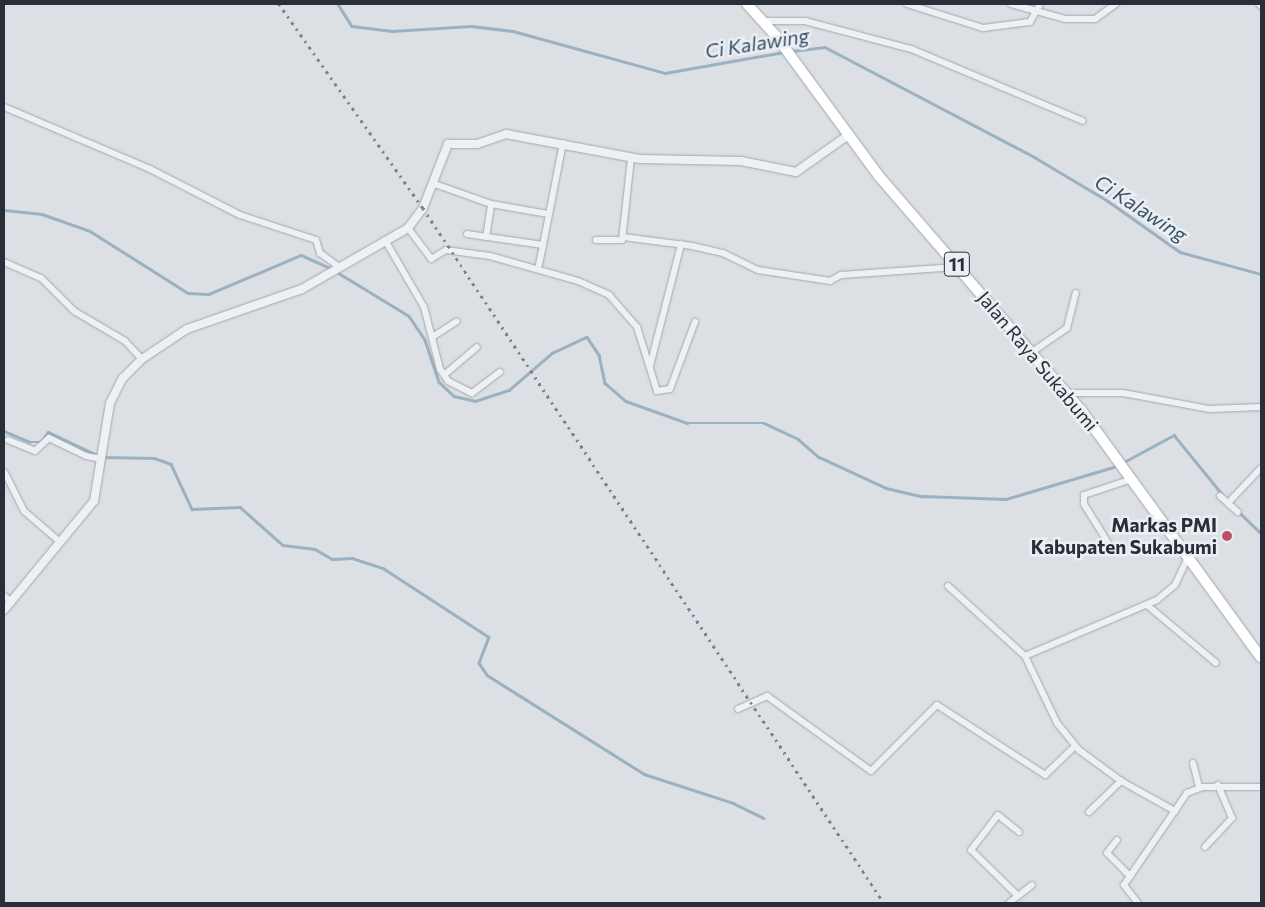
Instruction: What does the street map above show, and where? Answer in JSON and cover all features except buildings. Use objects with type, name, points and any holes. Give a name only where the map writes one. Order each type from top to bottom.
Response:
[{"type":"highway","name":"Jalan Raya Sukabumi","points":[[747,4],[776,36],[847,136],[1067,393],[1118,460],[1261,658]]},
{"type":"street","points":[[907,4],[983,28],[1024,24],[1038,12],[1040,4]]},
{"type":"street","points":[[1011,4],[1038,12],[1095,19],[1116,4]]},
{"type":"street","points":[[763,21],[805,21],[911,49],[1083,121]]},
{"type":"street","points":[[4,108],[150,169],[240,215],[316,240],[320,254],[339,267]]},
{"type":"street","points":[[4,610],[94,501],[111,398],[142,359],[196,324],[302,289],[408,228],[423,208],[442,153],[451,143],[477,144],[501,134],[563,143],[631,158],[741,162],[796,172],[847,136]]},
{"type":"street","points":[[538,269],[563,143]]},
{"type":"street","points":[[596,240],[619,242],[623,237],[631,158]]},
{"type":"street","points":[[432,183],[491,204],[548,214]]},
{"type":"street","points":[[486,237],[491,204]]},
{"type":"street","points":[[408,228],[431,259],[446,250],[490,256],[582,283],[616,300],[637,327],[650,368],[654,389],[669,391],[696,322]]},
{"type":"street","points":[[467,234],[543,245]]},
{"type":"street","points":[[623,237],[682,244],[723,254],[758,270],[833,281],[841,275],[959,267]]},
{"type":"street","points":[[385,240],[420,299],[434,336],[444,375],[454,387],[472,393],[500,372]]},
{"type":"street","points":[[650,368],[682,244]]},
{"type":"street","points":[[4,262],[41,278],[74,311],[130,345],[142,359]]},
{"type":"street","points":[[1032,352],[1067,328],[1076,293]]},
{"type":"street","points":[[434,336],[458,321]]},
{"type":"street","points":[[444,375],[477,347]]},
{"type":"street","points":[[1067,393],[1123,393],[1214,409],[1261,407]]},
{"type":"street","points":[[8,440],[35,451],[49,438],[86,456],[102,457]]},
{"type":"street","points":[[1228,503],[1261,467]]},
{"type":"street","points":[[5,473],[24,511],[60,542]]},
{"type":"street","points":[[1110,546],[1084,504],[1084,495],[1130,477]]},
{"type":"street","points":[[1220,496],[1238,512]]},
{"type":"street","points":[[1024,656],[1091,624],[1147,604],[1174,587],[1188,557]]},
{"type":"street","points":[[948,586],[1024,656],[1048,707],[1075,746],[1121,781],[1175,810]]},
{"type":"street","points":[[4,596],[11,602]]},
{"type":"street","points":[[1147,604],[1216,663]]},
{"type":"street","points":[[738,709],[767,696],[871,771],[937,705],[1045,775],[1075,746]]},
{"type":"street","points":[[1193,763],[1199,788]]},
{"type":"street","points":[[1089,812],[1121,781]]},
{"type":"street","points":[[1206,847],[1232,818],[1218,785]]},
{"type":"street","points":[[1138,903],[1123,887],[1187,793],[1199,788],[1218,785],[1261,787]]},
{"type":"street","points":[[1017,895],[971,850],[998,815],[1019,832]]},
{"type":"street","points":[[1117,840],[1107,853],[1130,876]]},
{"type":"street","points":[[1009,903],[1032,885]]},
{"type":"waterway","name":"Ci Kalawing","points":[[338,4],[352,26],[392,31],[471,26],[513,31],[665,73],[784,52]]},
{"type":"waterway","name":"Ci Kalawing","points":[[792,51],[825,47],[1036,158],[1108,201],[1180,252],[1261,274]]},
{"type":"waterway","points":[[4,210],[42,214],[90,231],[188,293],[209,294],[301,255],[332,269]]},
{"type":"waterway","points":[[337,272],[409,316],[425,340],[439,382],[454,396],[475,401],[509,390],[552,353],[587,337],[599,355],[605,383],[626,401],[687,423],[764,423],[798,439],[819,457],[886,488],[922,496],[1006,499],[1117,466]]},
{"type":"waterway","points":[[4,431],[30,442],[41,442],[48,432],[97,455]]},
{"type":"waterway","points":[[1122,463],[1174,435],[1223,495]]},
{"type":"waterway","points":[[102,457],[154,458],[171,464],[192,509],[240,507],[283,545],[315,549],[332,559],[352,558],[383,568],[489,637],[479,663],[487,675],[644,774],[733,803],[764,818]]},
{"type":"waterway","points":[[1239,512],[1261,533]]},
{"type":"railway","points":[[279,4],[423,208],[884,903]]},
{"type":"place","name":"Markas PMI Kabupaten Sukabumi","points":[[1227,536]]}]
